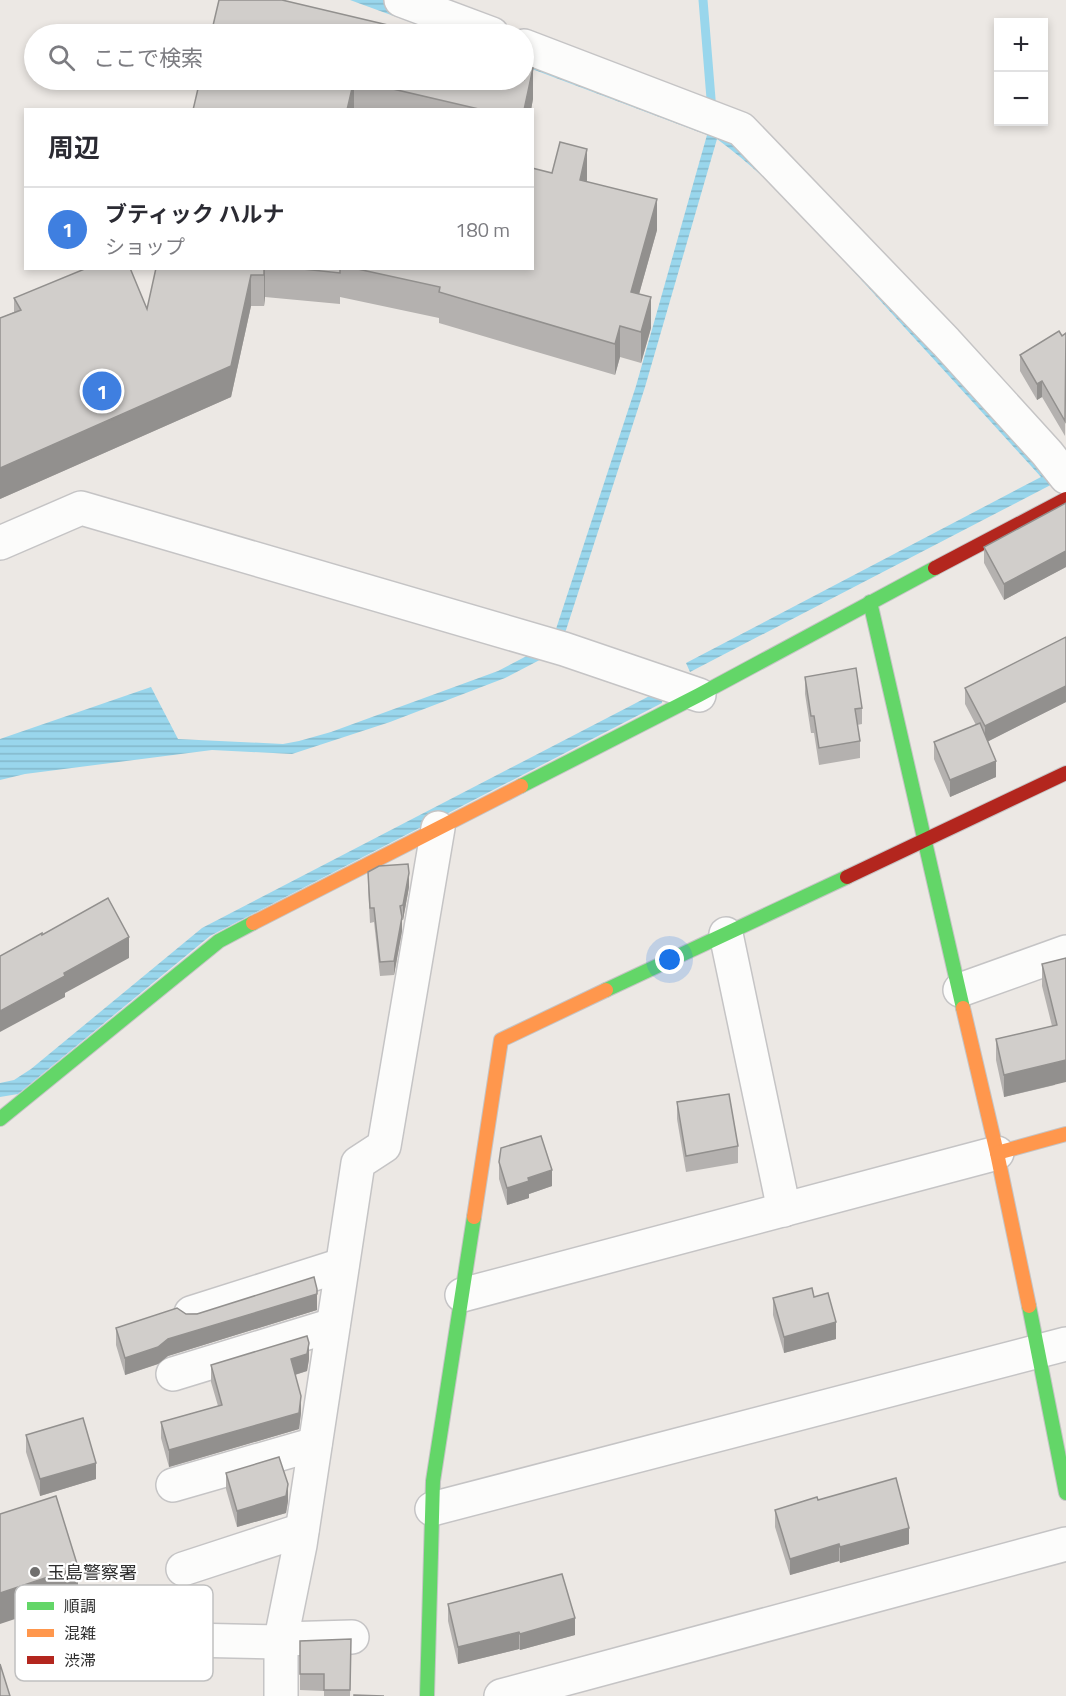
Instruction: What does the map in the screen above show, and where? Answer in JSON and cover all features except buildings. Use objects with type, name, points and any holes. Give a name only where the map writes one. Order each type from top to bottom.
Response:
[{"type":"street","points":[[401,0],[465,24]]},
{"type":"street","points":[[534,50],[741,129],[946,342],[1066,477]]},
{"type":"street","points":[[0,1119],[219,941],[699,695],[1066,499]]},
{"type":"street","points":[[0,543],[81,508],[552,646],[699,695]]},
{"type":"street","points":[[870,602],[997,1154],[1052,1348],[1066,1493]]},
{"type":"street","points":[[427,1696],[433,1481],[501,1040],[1066,773]]},
{"type":"street","points":[[281,1696],[281,1640],[302,1530],[358,1163],[384,1146],[438,828]]},
{"type":"street","points":[[726,934],[784,1210]]},
{"type":"street","points":[[960,990],[1066,952]]},
{"type":"street","points":[[462,1295],[1066,1134]]},
{"type":"street","points":[[191,1313],[342,1265]]},
{"type":"street","points":[[172,1374],[333,1325]]},
{"type":"street","points":[[432,1509],[1052,1348]]},
{"type":"street","points":[[173,1485],[315,1444]]},
{"type":"street","points":[[183,1569],[302,1530]]},
{"type":"street","points":[[501,1696],[1066,1544]]},
{"type":"street","points":[[213,1640],[352,1637]]},
{"type":"water","points":[[350,0],[384,0],[448,24],[416,24]]},
{"type":"water","points":[[534,58],[735,137],[1066,477],[690,672],[686,663],[1041,477],[795,208],[738,155],[717,139],[645,387],[566,630],[555,652],[505,678],[390,722],[292,754],[212,750],[25,774],[0,780],[0,739],[151,687],[178,739],[283,744],[331,732],[498,671],[542,648],[556,629],[636,386],[707,135],[534,70]]},
{"type":"water","points":[[663,689],[662,703],[210,936],[18,1094],[0,1097],[0,1083],[14,1080],[31,1069],[202,928]]},
{"type":"waterway","points":[[703,0],[712,111]]},
{"type":"traffic: fast","points":[[521,786],[699,695],[935,568]]},
{"type":"traffic: fast","points":[[870,602],[963,1008]]},
{"type":"traffic: fast","points":[[606,990],[847,877]]},
{"type":"traffic: fast","points":[[0,1119],[219,941],[253,923]]},
{"type":"traffic: fast","points":[[427,1696],[433,1481],[474,1217]]},
{"type":"traffic: fast","points":[[1029,1306],[1066,1493]]},
{"type":"traffic: slow","points":[[253,923],[521,786]]},
{"type":"traffic: slow","points":[[474,1217],[501,1040],[606,990]]},
{"type":"traffic: slow","points":[[963,1008],[997,1153],[1029,1306]]},
{"type":"traffic: slow","points":[[997,1153],[1066,1134]]},
{"type":"traffic: jam","points":[[935,568],[1066,499]]},
{"type":"traffic: jam","points":[[847,877],[1066,773]]},
{"type":"place","name":"ブティック ハルナ","points":[[102,391]]},
{"type":"place","name":"玉島警察署","points":[[35,1572]]}]
